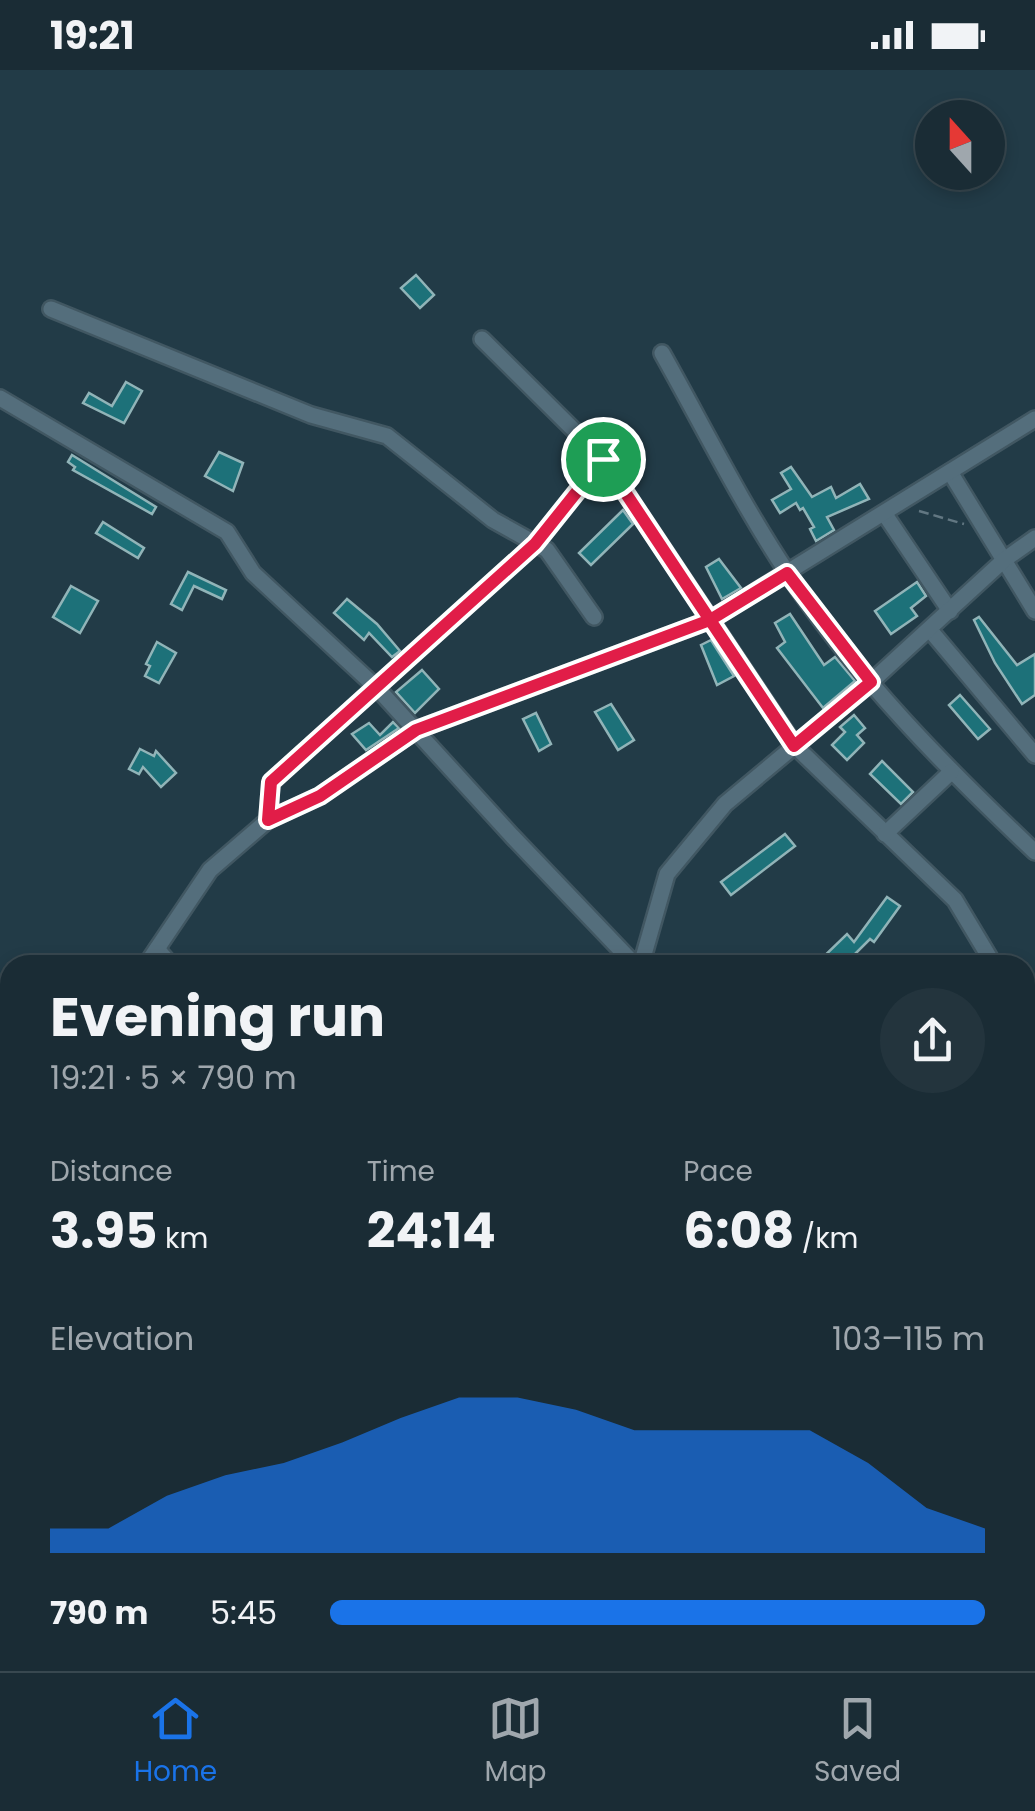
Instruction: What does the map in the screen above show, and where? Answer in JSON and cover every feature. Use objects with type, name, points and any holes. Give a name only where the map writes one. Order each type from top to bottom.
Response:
[{"type":"street","points":[[51,309],[311,415],[387,436],[494,520],[547,550],[594,617]]},
{"type":"street","points":[[482,339],[603,459],[794,746],[954,900],[988,955]]},
{"type":"street","points":[[662,354],[787,573],[871,682],[951,772],[1035,852]]},
{"type":"street","points":[[0,398],[226,532],[253,573],[378,688],[512,836],[628,955]]},
{"type":"street","points":[[152,955],[210,870],[268,820],[320,796],[416,730],[710,620],[1035,419]]},
{"type":"street","points":[[268,820],[271,782],[535,544],[603,459]]},
{"type":"street","points":[[950,472],[1035,610]]},
{"type":"street","points":[[891,509],[950,611]]},
{"type":"street","points":[[641,955],[666,874],[725,804],[871,682],[1004,560],[1035,538]]},
{"type":"street","points":[[930,630],[1035,755]]},
{"type":"street","points":[[886,834],[951,772]]},
{"type":"street","points":[[156,949],[162,955]]},
{"type":"path","points":[[891,509],[985,530]]},
{"type":"building","points":[[416,275],[434,295],[420,308],[401,288]]},
{"type":"building","points":[[126,382],[142,391],[124,423],[83,403],[89,393],[112,406]]},
{"type":"building","points":[[219,452],[243,463],[233,491],[205,476]]},
{"type":"building","points":[[72,455],[156,507],[152,514],[73,470],[75,467],[68,462]]},
{"type":"building","points":[[791,467],[812,497],[831,487],[836,498],[860,484],[869,499],[827,517],[834,530],[816,541],[810,529],[814,527],[803,508],[800,510],[796,503],[780,513],[772,500],[791,489],[781,473]]},
{"type":"building","points":[[623,510],[633,524],[591,565],[579,553]]},
{"type":"building","points":[[103,522],[144,548],[138,558],[96,533]]},
{"type":"building","points":[[719,559],[741,588],[722,599],[706,567]]},
{"type":"building","points":[[188,572],[226,590],[222,599],[194,586],[182,610],[171,604]]},
{"type":"building","points":[[917,582],[926,596],[911,608],[917,616],[891,634],[875,611]]},
{"type":"building","points":[[71,586],[98,601],[80,633],[53,617]]},
{"type":"building","points":[[347,599],[377,624],[400,651],[392,657],[369,633],[364,640],[334,613]]},
{"type":"building","points":[[790,614],[824,665],[835,657],[855,681],[823,708],[777,648],[785,642],[775,623]]},
{"type":"building","points":[[979,617],[1017,665],[1035,654],[1035,695],[1022,704],[995,663],[974,620]]},
{"type":"building","points":[[711,640],[734,676],[717,685],[701,645]]},
{"type":"building","points":[[157,642],[176,653],[159,683],[145,676],[150,666],[146,664]]},
{"type":"building","points":[[422,670],[439,689],[415,713],[396,692]]},
{"type":"building","points":[[960,695],[990,729],[978,739],[949,705]]},
{"type":"building","points":[[611,704],[634,740],[618,750],[595,712]]},
{"type":"building","points":[[536,713],[551,744],[539,751],[523,719]]},
{"type":"building","points":[[854,715],[865,728],[857,735],[864,743],[847,760],[832,745],[845,732],[840,727]]},
{"type":"building","points":[[393,722],[399,728],[366,750],[352,734],[369,723],[380,735]]},
{"type":"building","points":[[140,749],[154,756],[156,751],[176,773],[161,787],[143,767],[139,774],[129,769]]},
{"type":"building","points":[[882,761],[913,792],[901,804],[870,774]]},
{"type":"building","points":[[785,834],[795,846],[731,895],[721,882]]},
{"type":"building","points":[[887,897],[900,906],[874,942],[870,939],[854,955],[825,955],[847,934],[854,942]]},
{"type":"route","points":[[603,459],[535,544],[271,782],[268,820],[320,796],[416,730],[710,620],[794,746],[871,682],[787,573],[710,620],[603,459]]}]
